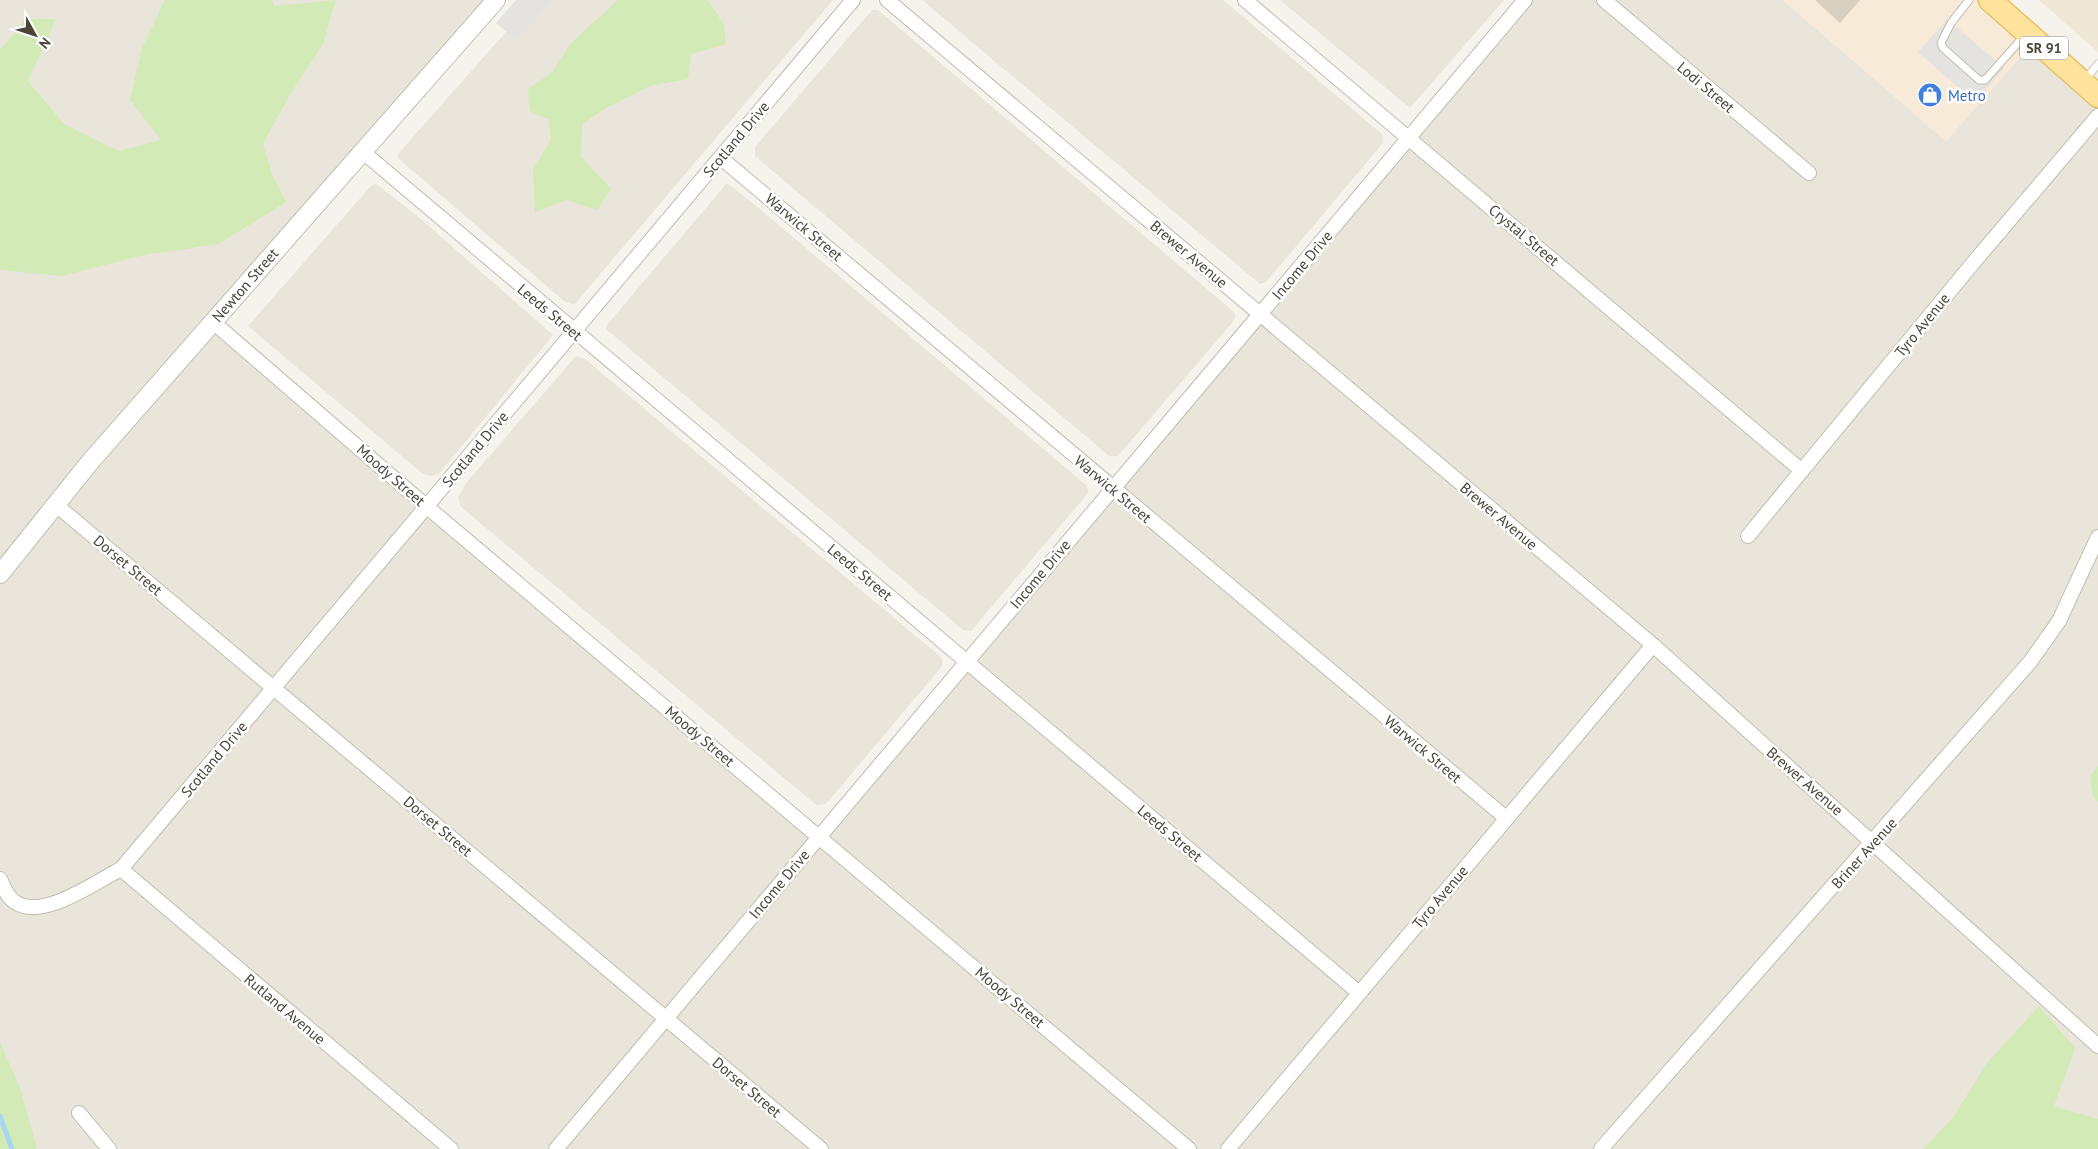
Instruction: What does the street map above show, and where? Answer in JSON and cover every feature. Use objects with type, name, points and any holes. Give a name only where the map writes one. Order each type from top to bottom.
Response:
[{"type":"main road","name":"SR 91","points":[[1990,0],[2090,89]]},
{"type":"street","name":"Newton Street","points":[[0,574],[55,504],[496,0]]},
{"type":"street","name":"Scotland Drive","points":[[0,879],[7,894],[14,902],[29,908],[45,907],[120,869],[853,0]]},
{"type":"street","name":"Brewer Avenue","points":[[887,0],[1653,645],[1874,842],[2098,1046]]},
{"type":"street","name":"Crystal Street","points":[[1245,0],[1802,471]]},
{"type":"street","name":"Income Drive","points":[[556,1149],[1525,0]]},
{"type":"street","name":"Lodi Street","points":[[1604,0],[1809,173]]},
{"type":"street","name":"Tyro Avenue","points":[[1748,536],[1973,263],[2098,116]]},
{"type":"street","name":"Leeds Street","points":[[363,152],[1358,992]]},
{"type":"street","name":"Warwick Street","points":[[721,158],[1506,818]]},
{"type":"street","name":"Moody Street","points":[[213,322],[426,506],[819,835],[1189,1149]]},
{"type":"street","name":"Dorset Street","points":[[55,504],[820,1149]]},
{"type":"street","name":"Briner Avenue","points":[[1601,1149],[1874,842],[2035,656],[2059,621],[2098,537]]},
{"type":"street","name":"Tyro Avenue","points":[[1228,1149],[1358,992],[1653,645]]},
{"type":"street","name":"Rutland Avenue","points":[[120,869],[450,1149]]},
{"type":"street","points":[[79,1113],[110,1149]]},
{"type":"lane","points":[[1968,0],[1951,23],[1941,43],[1943,48],[1979,80],[1985,80],[2027,33]]},
{"type":"lane","points":[[2090,89],[2098,64]]},
{"type":"shaded area","points":[[0,0],[496,0],[213,322],[819,835],[1526,0],[1783,0],[1946,141],[2035,40],[2098,88],[2098,1149],[0,1149]]},
{"type":"shaded area","points":[[516,0],[554,0],[517,40],[496,23]]},
{"type":"shaded area","points":[[534,0],[833,0],[574,305],[564,301],[398,158],[398,154]]},
{"type":"shaded area","points":[[922,0],[1223,0],[1382,134],[1383,143],[1266,282],[1260,284]]},
{"type":"shaded area","points":[[1280,0],[1504,0],[1410,108]]},
{"type":"shaded area","points":[[1783,0],[1990,0],[2035,40],[1946,141]]},
{"type":"shaded area","points":[[2039,0],[2098,0],[2098,52]]},
{"type":"shaded area","points":[[872,10],[878,10],[1234,312],[1236,316],[1232,323],[1118,456],[1109,456],[755,156],[755,147]]},
{"type":"shaded area","points":[[1947,19],[2004,68],[1975,102],[1918,52]]},
{"type":"shaded area","points":[[727,183],[1087,486],[1088,493],[971,631],[963,630],[606,329],[606,326]]},
{"type":"shaded area","points":[[375,184],[416,215],[553,335],[439,474],[431,476],[423,474],[248,326],[370,187]]},
{"type":"shaded area","points":[[576,356],[585,359],[942,658],[942,666],[939,670],[826,804],[816,805],[460,506],[458,497],[467,482]]},
{"type":"green space","points":[[165,0],[272,0],[274,6],[336,0],[323,44],[289,96],[263,144],[272,174],[286,202],[219,244],[144,255],[62,276],[0,270],[0,50],[26,19],[56,19],[28,81],[64,124],[119,151],[161,140],[130,100],[142,48]]},
{"type":"green space","points":[[618,0],[708,0],[724,25],[726,44],[691,54],[688,79],[650,86],[604,109],[582,124],[581,157],[611,189],[597,210],[566,200],[535,212],[533,170],[551,139],[549,120],[530,111],[528,89],[553,72],[569,45]]},
{"type":"green space","points":[[2098,766],[2098,802],[2093,796],[2090,776]]},
{"type":"green space","points":[[2039,1006],[2075,1048],[2054,1106],[2098,1119],[2098,1149],[1923,1149],[1952,1119],[1987,1063]]},
{"type":"green space","points":[[0,1042],[21,1091],[37,1149],[0,1149]]},
{"type":"building","points":[[1815,0],[1860,0],[1840,23]]},
{"type":"waterway","points":[[0,1116],[12,1149]]},
{"type":"place","name":"Metro","points":[[1930,95]]}]
